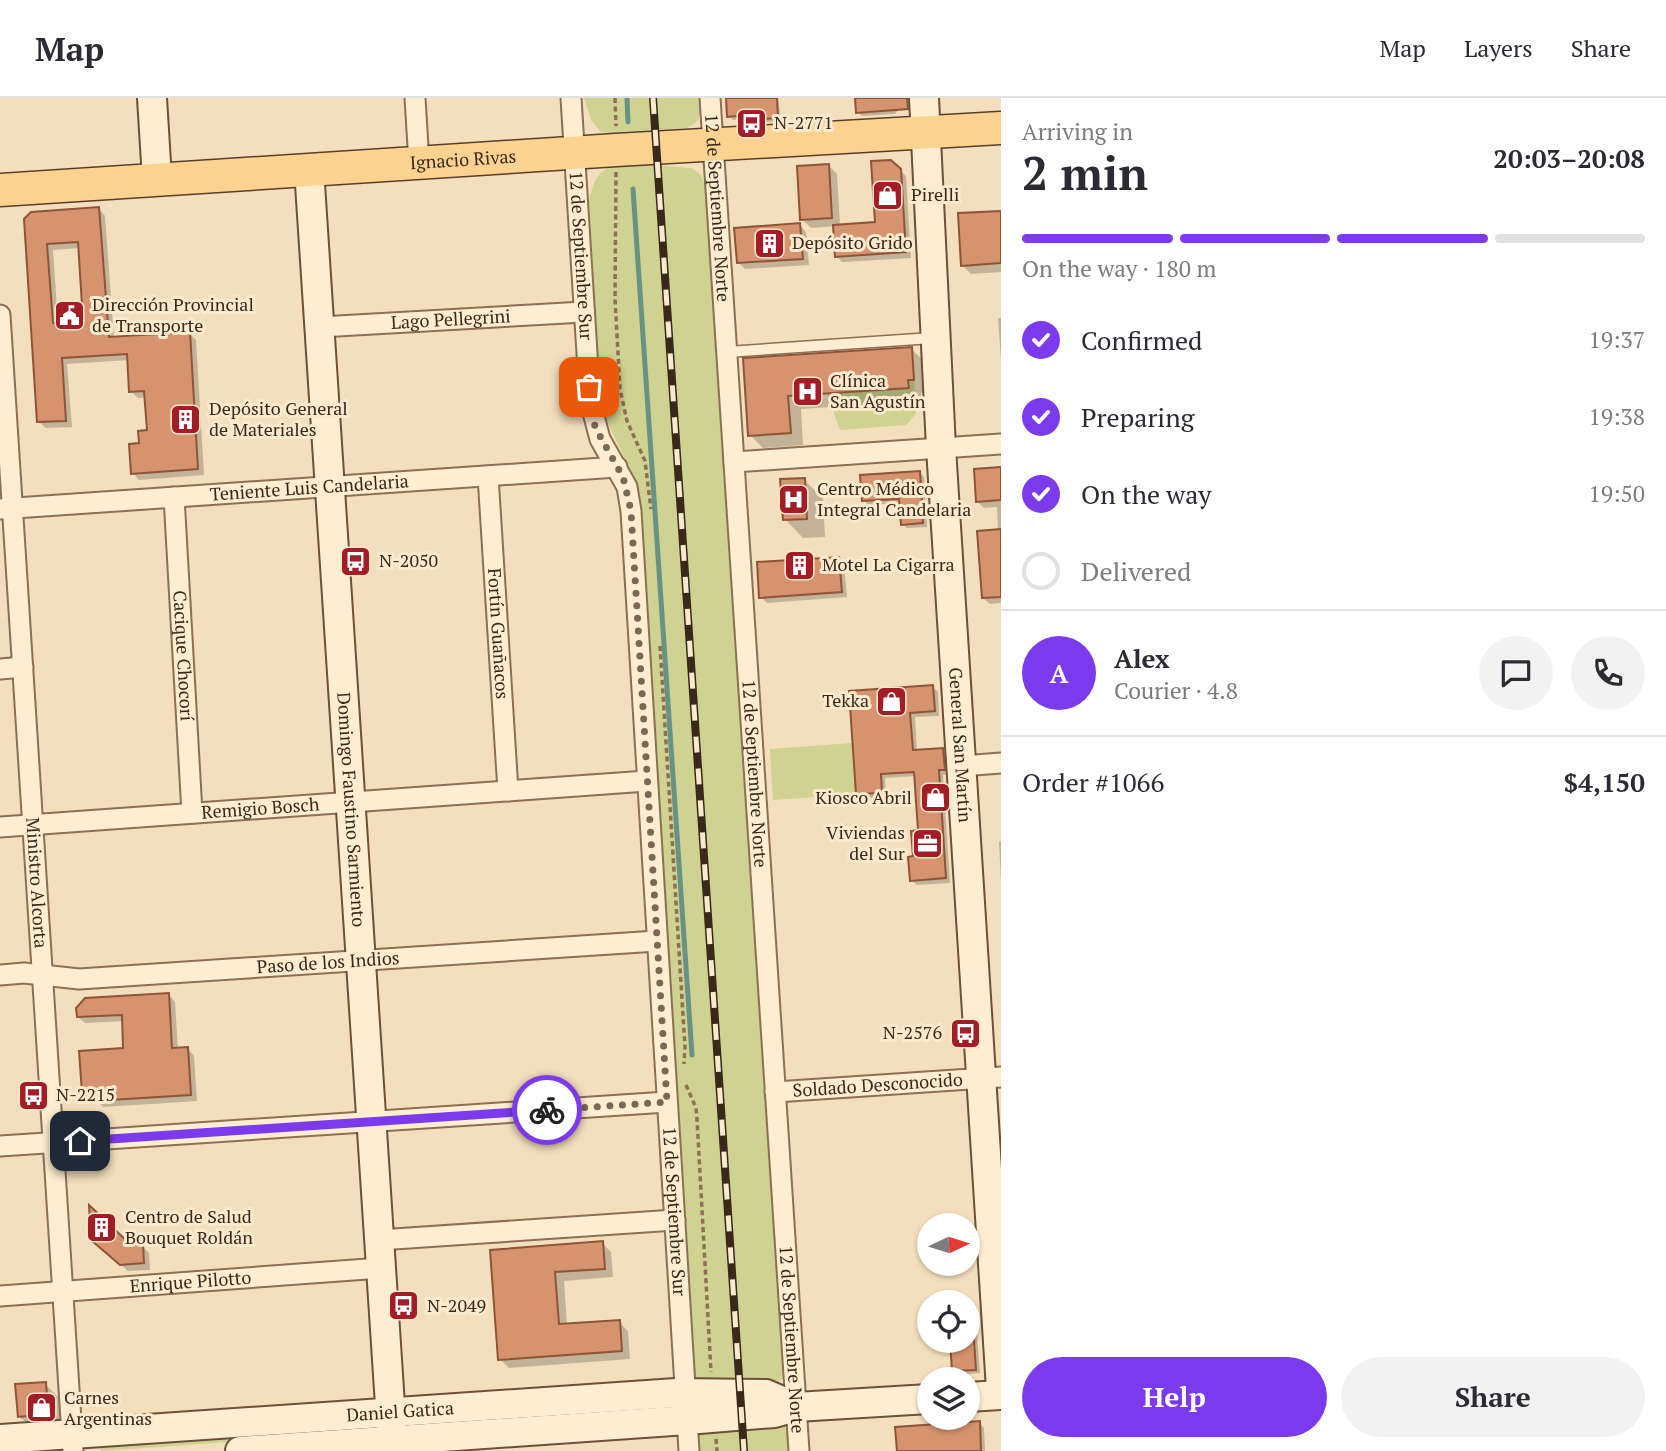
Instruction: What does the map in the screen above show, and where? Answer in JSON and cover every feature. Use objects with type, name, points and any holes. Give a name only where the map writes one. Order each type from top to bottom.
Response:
[{"type":"main road","points":[[152,98],[157,179]]},
{"type":"main road","name":"General San Martín","points":[[924,98],[941,448],[962,766],[991,1078],[1001,1389]]},
{"type":"main road","name":"Ignacio Rivas","points":[[0,190],[1001,128]]},
{"type":"main road","name":"Domingo Faustino Sarmiento","points":[[309,170],[393,1446]]},
{"type":"main road","name":"Daniel Gatica","points":[[0,1438],[73,1442],[391,1412],[686,1392],[766,1394],[796,1407]]},
{"type":"main road","points":[[980,1396],[1001,1395]]},
{"type":"main road","name":"Daniel Gatica","points":[[240,1451],[393,1446],[774,1413],[796,1407],[917,1400]]},
{"type":"street","points":[[415,98],[419,163]]},
{"type":"street","name":"12 de Septiembre Sur","points":[[571,98],[592,414],[600,439],[626,488],[631,511],[689,1451]]},
{"type":"street","name":"12 de Septiembre Norte","points":[[710,98],[799,1451]]},
{"type":"street","name":"Lago Pellegrini","points":[[320,327],[584,312]]},
{"type":"street","name":"Ministro Alcorta","points":[[0,315],[6,509],[23,667],[73,1442]]},
{"type":"street","points":[[734,462],[1001,444]]},
{"type":"street","name":"Teniente Luis Candelaria","points":[[6,509],[617,467]]},
{"type":"street","name":"Fortín Guañacos","points":[[488,476],[508,791]]},
{"type":"street","name":"Cacique Chocorí","points":[[174,497],[192,813]]},
{"type":"street","points":[[0,669],[23,667]]},
{"type":"street","points":[[962,766],[1001,763]]},
{"type":"street","name":"Remigio Bosch","points":[[0,827],[647,781]]},
{"type":"street","name":"Paso de los Indios","points":[[0,975],[43,975],[79,979],[657,941]]},
{"type":"street","name":"Soldado Desconocido","points":[[775,1092],[991,1078]]},
{"type":"street","points":[[0,1146],[667,1102]]},
{"type":"street","name":"Enrique Pilotto","points":[[0,1296],[675,1220]]},
{"type":"lane","points":[[727,352],[936,338]]},
{"type":"path","points":[[615,98],[617,133]]},
{"type":"green space","points":[[584,98],[700,98],[700,112],[698,120],[686,128],[601,132],[591,120]]},
{"type":"green space","points":[[623,163],[692,168],[701,175],[705,186],[787,1371],[783,1379],[777,1382],[706,1383],[697,1379],[693,1370],[682,1154],[638,499],[630,471],[606,418],[599,390],[589,202],[598,175]]},
{"type":"green space","points":[[908,380],[914,380],[916,414],[906,425],[840,430],[827,394],[908,388]]},
{"type":"green space","points":[[852,743],[856,794],[773,800],[770,749]]},
{"type":"green space","points":[[784,1423],[788,1425],[792,1451],[696,1451],[696,1440],[701,1431]]},
{"type":"green space","points":[[370,1425],[366,1432],[102,1451],[97,1446]]},
{"type":"building","points":[[726,98],[777,98],[778,118],[748,120],[748,115],[727,117]]},
{"type":"building","points":[[855,98],[907,98],[908,109],[856,113]]},
{"type":"building","name":"Pirelli","points":[[891,160],[901,169],[906,252],[835,257],[833,225],[875,222],[871,161]]},
{"type":"building","points":[[829,164],[832,218],[800,220],[797,166]]},
{"type":"building","points":[[99,207],[109,337],[190,332],[198,469],[131,474],[129,444],[139,443],[138,431],[147,430],[144,391],[129,392],[127,354],[62,358],[66,421],[37,422],[24,219],[31,212]],"holes":[[[78,242],[83,321],[53,323],[47,244]]]},
{"type":"building","points":[[1001,211],[1001,263],[961,266],[958,213]]},
{"type":"building","name":"Depósito Grido","points":[[800,223],[803,259],[737,263],[734,228]]},
{"type":"building","name":"Clínica San Agustín","points":[[912,347],[914,380],[908,380],[909,388],[788,396],[791,433],[748,436],[743,358]]},
{"type":"building","points":[[1001,467],[1001,500],[976,502],[974,469]]},
{"type":"building","points":[[920,471],[923,523],[901,525],[899,499],[862,501],[860,475]]},
{"type":"building","name":"Centro Médico Integral Candelaria","points":[[805,478],[807,519],[783,520],[780,479]]},
{"type":"building","points":[[1001,529],[1001,597],[982,598],[977,531]]},
{"type":"building","points":[[839,557],[842,592],[759,598],[757,562]]},
{"type":"building","points":[[933,685],[935,711],[910,713],[913,750],[943,748],[945,770],[939,770],[946,878],[910,881],[908,857],[913,856],[911,831],[918,830],[914,772],[881,774],[882,793],[856,794],[849,691]]},
{"type":"building","points":[[169,993],[172,1048],[188,1047],[191,1095],[94,1101],[94,1093],[82,1093],[79,1051],[123,1048],[122,1015],[77,1017],[76,1008],[85,998]]},
{"type":"building","name":"Centro de Salud Bouquet Roldán","points":[[89,1205],[131,1245],[143,1244],[144,1263],[120,1265],[91,1240]]},
{"type":"building","points":[[603,1241],[605,1269],[555,1272],[559,1324],[620,1320],[622,1351],[498,1360],[490,1250]]},
{"type":"building","points":[[951,1353],[975,1353],[976,1367],[952,1367]]},
{"type":"building","points":[[46,1382],[48,1414],[18,1417],[15,1384]]},
{"type":"building","points":[[980,1421],[981,1451],[897,1451],[895,1427],[917,1425],[917,1430],[980,1430]]},
{"type":"waterway","points":[[627,98],[628,122]]},
{"type":"waterway","points":[[633,189],[692,1055]]},
{"type":"railway","points":[[653,98],[744,1451]]},
{"type":"way so far","points":[[547,1110],[667,1102],[631,511],[623,477],[595,427],[589,387]]},
{"type":"place","name":"N-2771","points":[[751,123]]},
{"type":"place","name":"Pirelli","points":[[888,195]]},
{"type":"place","name":"Depósito Grido","points":[[769,243]]},
{"type":"place","name":"Dirección Provincial de Transporte","points":[[69,315]]},
{"type":"place","name":"Clínica San Agustín","points":[[807,391]]},
{"type":"place","name":"Depósito General de Materiales","points":[[186,419]]},
{"type":"place","name":"Centro Médico Integral Candelaria","points":[[794,499]]},
{"type":"place","name":"N-2050","points":[[356,561]]},
{"type":"place","name":"Motel La Cigarra","points":[[799,565]]},
{"type":"place","name":"Tekka","points":[[892,701]]},
{"type":"place","name":"Kiosco Abril","points":[[935,798]]},
{"type":"place","name":"Viviendas del Sur","points":[[928,843]]},
{"type":"place","name":"N-2576","points":[[965,1033]]},
{"type":"place","name":"N-2215","points":[[33,1095]]},
{"type":"place","name":"Centro de Salud Bouquet Roldán","points":[[102,1227]]},
{"type":"place","name":"N-2049","points":[[404,1306]]},
{"type":"place","name":"Carnes Argentinas","points":[[41,1408]]},
{"type":"route","points":[[80,1141],[547,1110]]}]
